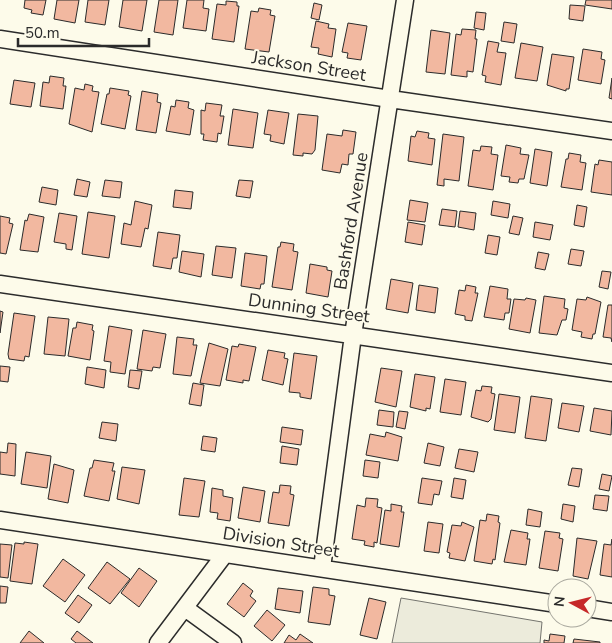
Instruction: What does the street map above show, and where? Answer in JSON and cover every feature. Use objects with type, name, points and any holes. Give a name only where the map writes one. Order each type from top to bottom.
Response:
[{"type":"street","name":"Bashford Avenue","points":[[322,568],[353,335],[405,0]]},
{"type":"street","name":"Jackson Street","points":[[0,39],[612,131]]},
{"type":"street","name":"Dunning Street","points":[[0,284],[612,373]]},
{"type":"street","name":"Division Street","points":[[0,520],[547,602]]},
{"type":"street","points":[[158,643],[226,554]]},
{"type":"street","points":[[186,608],[233,643]]},
{"type":"street","points":[[597,610],[612,612]]},
{"type":"shaded area","points":[[401,598],[542,622],[540,643],[392,643]]},
{"type":"building","points":[[25,0],[46,0],[43,15],[31,13],[32,10],[24,8]]},
{"type":"building","points":[[57,0],[79,0],[75,23],[54,19]]},
{"type":"building","points":[[88,0],[109,0],[105,25],[85,22]]},
{"type":"building","points":[[123,0],[147,0],[142,31],[119,27]]},
{"type":"building","points":[[159,0],[178,0],[173,35],[154,32]]},
{"type":"building","points":[[187,0],[204,0],[203,8],[209,9],[206,31],[183,28]]},
{"type":"building","points":[[586,0],[612,0],[612,9],[585,5]]},
{"type":"building","points":[[226,1],[237,2],[237,6],[239,6],[234,42],[212,39],[217,4],[226,5]]},
{"type":"building","points":[[314,3],[322,5],[319,20],[311,18]]},
{"type":"building","points":[[570,5],[585,6],[583,21],[569,19]]},
{"type":"building","points":[[259,8],[271,10],[270,15],[275,16],[269,52],[245,49],[251,11],[258,12]]},
{"type":"building","points":[[476,12],[486,13],[484,30],[474,28]]},
{"type":"building","points":[[316,21],[329,24],[328,28],[336,29],[332,57],[318,54],[319,48],[311,47]]},
{"type":"building","points":[[504,22],[517,24],[514,43],[501,41]]},
{"type":"building","points":[[348,23],[367,26],[361,60],[347,58],[348,53],[342,52]]},
{"type":"building","points":[[462,29],[476,30],[475,39],[477,39],[473,72],[467,71],[467,77],[451,75],[456,34],[461,35]]},
{"type":"building","points":[[431,30],[450,33],[445,74],[426,72]]},
{"type":"building","points":[[488,41],[499,43],[497,52],[506,53],[501,85],[485,82],[486,76],[482,75]]},
{"type":"building","points":[[521,43],[543,47],[537,81],[515,78]]},
{"type":"building","points":[[583,49],[602,52],[601,59],[605,60],[601,84],[578,80]]},
{"type":"building","points":[[552,54],[574,57],[569,89],[566,89],[566,91],[547,85]]},
{"type":"building","points":[[50,76],[64,78],[63,86],[66,86],[63,109],[40,106],[43,82],[49,83]]},
{"type":"building","points":[[612,78],[612,99],[609,98]]},
{"type":"building","points":[[14,80],[35,83],[31,107],[10,104]]},
{"type":"building","points":[[85,84],[93,86],[92,91],[99,92],[92,132],[69,124],[75,88],[84,90]]},
{"type":"building","points":[[110,88],[129,91],[128,95],[131,96],[125,129],[101,124]]},
{"type":"building","points":[[142,91],[158,94],[157,102],[161,103],[156,133],[136,130]]},
{"type":"building","points":[[176,100],[189,102],[188,108],[194,110],[190,135],[166,131],[171,106],[175,107]]},
{"type":"building","points":[[206,103],[222,105],[220,116],[224,116],[221,134],[218,133],[217,142],[203,140],[204,134],[201,134],[201,110],[205,111]]},
{"type":"building","points":[[233,109],[258,113],[253,148],[228,145]]},
{"type":"building","points":[[268,110],[289,113],[284,144],[270,141],[271,135],[264,134]]},
{"type":"building","points":[[298,114],[318,116],[315,150],[312,154],[303,153],[303,156],[293,155]]},
{"type":"building","points":[[343,130],[356,132],[353,154],[349,154],[348,165],[342,164],[340,173],[322,170],[327,134],[342,136]]},
{"type":"building","points":[[417,131],[429,133],[428,138],[435,139],[432,165],[408,161],[411,136],[415,137]]},
{"type":"building","points":[[443,134],[464,137],[459,181],[444,179],[444,186],[437,185]]},
{"type":"building","points":[[506,145],[521,148],[520,154],[529,155],[524,179],[519,179],[518,183],[509,182],[510,177],[501,176]]},
{"type":"building","points":[[481,146],[492,147],[491,154],[498,155],[493,190],[468,186],[473,150],[480,151]]},
{"type":"building","points":[[535,149],[552,152],[547,186],[530,183]]},
{"type":"building","points":[[569,153],[581,155],[580,162],[586,163],[582,190],[561,187],[566,159],[568,159]]},
{"type":"building","points":[[599,160],[612,162],[612,195],[591,192],[595,164],[598,165]]},
{"type":"building","points":[[77,179],[90,182],[87,197],[74,195]]},
{"type":"building","points":[[105,180],[122,182],[120,198],[102,196]]},
{"type":"building","points":[[239,180],[253,181],[250,198],[236,196]]},
{"type":"building","points":[[42,187],[58,190],[56,205],[39,202]]},
{"type":"building","points":[[175,190],[193,192],[191,209],[173,207]]},
{"type":"building","points":[[410,200],[428,203],[425,222],[407,220]]},
{"type":"building","points":[[135,201],[152,205],[148,229],[145,228],[141,247],[121,244],[124,223],[131,225]]},
{"type":"building","points":[[493,201],[510,204],[508,218],[491,215]]},
{"type":"building","points":[[577,205],[587,207],[584,227],[574,225]]},
{"type":"building","points":[[442,209],[457,211],[455,227],[439,225]]},
{"type":"building","points":[[460,211],[476,213],[474,230],[458,227]]},
{"type":"building","points":[[88,212],[115,216],[109,258],[82,254]]},
{"type":"building","points":[[59,213],[77,216],[72,250],[66,249],[66,244],[54,242]]},
{"type":"building","points":[[29,214],[44,217],[38,252],[20,250],[25,220],[27,221]]},
{"type":"building","points":[[0,216],[10,218],[9,223],[13,224],[6,254],[0,253]]},
{"type":"building","points":[[513,216],[523,218],[519,235],[509,233]]},
{"type":"building","points":[[408,222],[425,225],[422,245],[405,242]]},
{"type":"building","points":[[535,222],[553,225],[550,240],[533,237]]},
{"type":"building","points":[[158,232],[180,235],[177,258],[173,258],[171,269],[153,266]]},
{"type":"building","points":[[488,235],[500,237],[497,255],[485,253]]},
{"type":"building","points":[[281,242],[294,244],[293,251],[298,252],[292,290],[272,287],[278,247],[280,247]]},
{"type":"building","points":[[216,246],[236,248],[232,278],[212,275]]},
{"type":"building","points":[[571,249],[584,251],[581,266],[568,264]]},
{"type":"building","points":[[182,251],[204,254],[201,277],[179,272]]},
{"type":"building","points":[[538,252],[549,254],[545,270],[535,268]]},
{"type":"building","points":[[245,253],[267,256],[264,284],[261,284],[260,289],[241,286]]},
{"type":"building","points":[[310,264],[327,267],[327,270],[332,271],[328,297],[306,293]]},
{"type":"building","points":[[602,271],[611,272],[608,289],[599,287]]},
{"type":"building","points":[[391,279],[413,283],[408,313],[386,309]]},
{"type":"building","points":[[419,285],[438,288],[435,313],[416,310]]},
{"type":"building","points":[[466,285],[476,287],[475,293],[478,293],[472,321],[465,320],[465,316],[455,314],[459,290],[465,291]]},
{"type":"building","points":[[490,286],[508,289],[507,299],[511,299],[509,313],[505,313],[504,320],[484,317]]},
{"type":"building","points":[[544,296],[565,299],[564,308],[568,309],[566,320],[562,320],[557,335],[539,333]]},
{"type":"building","points":[[587,297],[601,302],[595,334],[593,334],[592,339],[581,337],[582,332],[572,330],[577,299],[586,300]]},
{"type":"building","points":[[526,298],[536,300],[530,333],[509,329],[514,299],[525,300]]},
{"type":"building","points":[[608,305],[612,305],[612,342],[611,338],[603,337]]},
{"type":"building","points":[[0,311],[3,312],[0,333]]},
{"type":"building","points":[[14,313],[35,316],[29,357],[25,356],[24,361],[9,359],[8,354]]},
{"type":"building","points":[[48,317],[69,319],[65,356],[44,354]]},
{"type":"building","points":[[77,322],[93,325],[92,330],[94,331],[90,360],[68,356],[73,328],[76,328]]},
{"type":"building","points":[[109,326],[132,330],[125,374],[110,372],[111,362],[104,361]]},
{"type":"building","points":[[143,330],[166,334],[160,368],[153,367],[152,371],[137,369]]},
{"type":"building","points":[[177,337],[194,339],[193,345],[197,345],[191,376],[173,374]]},
{"type":"building","points":[[209,343],[228,349],[220,386],[200,383]]},
{"type":"building","points":[[239,344],[256,347],[249,381],[243,380],[243,383],[226,380],[232,346],[238,347]]},
{"type":"building","points":[[268,350],[285,353],[284,358],[288,359],[283,385],[262,380]]},
{"type":"building","points":[[294,353],[317,356],[311,399],[300,397],[300,393],[289,392]]},
{"type":"building","points":[[0,366],[10,367],[8,382],[0,381]]},
{"type":"building","points":[[87,367],[106,370],[104,388],[85,384]]},
{"type":"building","points":[[381,368],[402,371],[396,407],[375,402]]},
{"type":"building","points":[[130,370],[142,371],[139,389],[128,387]]},
{"type":"building","points":[[415,374],[435,377],[430,409],[426,408],[426,411],[410,407]]},
{"type":"building","points":[[445,379],[466,382],[461,415],[440,412]]},
{"type":"building","points":[[193,383],[204,385],[201,406],[189,404]]},
{"type":"building","points":[[482,386],[492,387],[491,393],[495,394],[491,419],[488,422],[471,417],[476,390],[481,391]]},
{"type":"building","points":[[499,394],[520,397],[515,433],[494,430]]},
{"type":"building","points":[[531,396],[552,399],[546,441],[525,438]]},
{"type":"building","points":[[562,403],[584,406],[579,432],[558,428]]},
{"type":"building","points":[[594,408],[612,411],[611,435],[590,431]]},
{"type":"building","points":[[379,410],[394,412],[393,427],[377,425]]},
{"type":"building","points":[[399,411],[408,412],[405,429],[396,427]]},
{"type":"building","points":[[102,422],[118,424],[116,441],[99,438]]},
{"type":"building","points":[[282,427],[303,430],[301,445],[280,442]]},
{"type":"building","points":[[386,432],[402,437],[398,461],[366,455],[370,434],[385,437]]},
{"type":"building","points":[[203,436],[217,438],[215,452],[201,450]]},
{"type":"building","points":[[8,443],[16,444],[15,476],[0,474],[0,452],[7,453]]},
{"type":"building","points":[[428,443],[444,447],[440,466],[424,463]]},
{"type":"building","points":[[282,446],[299,449],[297,465],[280,463]]},
{"type":"building","points":[[459,449],[478,452],[474,472],[455,468]]},
{"type":"building","points":[[26,452],[51,456],[47,488],[21,484]]},
{"type":"building","points":[[94,460],[114,463],[112,471],[115,471],[109,501],[84,496],[90,468],[92,468]]},
{"type":"building","points":[[365,460],[380,462],[378,478],[363,476]]},
{"type":"building","points":[[54,464],[74,470],[68,503],[48,499]]},
{"type":"building","points":[[122,467],[145,470],[139,504],[117,499]]},
{"type":"building","points":[[572,468],[582,469],[579,487],[568,485]]},
{"type":"building","points":[[602,474],[612,476],[609,491],[599,489]]},
{"type":"building","points":[[184,478],[205,481],[199,517],[179,515]]},
{"type":"building","points":[[422,478],[442,481],[439,495],[434,494],[432,505],[418,503]]},
{"type":"building","points":[[454,478],[466,480],[463,499],[451,497]]},
{"type":"building","points":[[280,485],[291,486],[290,494],[294,495],[289,526],[268,523],[273,492],[279,493]]},
{"type":"building","points":[[243,487],[265,491],[260,522],[238,518]]},
{"type":"building","points":[[212,488],[223,490],[223,496],[233,498],[230,521],[217,519],[218,513],[210,512]]},
{"type":"building","points":[[595,495],[609,496],[607,511],[593,509]]},
{"type":"building","points":[[366,498],[378,499],[377,507],[382,508],[377,543],[374,542],[374,547],[364,545],[365,541],[352,539],[357,505],[365,507]]},
{"type":"building","points":[[391,504],[402,506],[401,512],[404,512],[399,547],[380,544],[385,510],[391,511]]},
{"type":"building","points":[[563,504],[575,506],[573,522],[561,519]]},
{"type":"building","points":[[528,509],[542,512],[540,527],[526,525]]},
{"type":"building","points":[[487,514],[499,516],[498,522],[500,523],[495,560],[493,559],[492,564],[474,561],[480,520],[486,521]]},
{"type":"building","points":[[428,522],[443,524],[439,553],[424,551]]},
{"type":"building","points":[[462,522],[474,527],[465,561],[449,558],[450,553],[447,552],[452,525],[461,526]]},
{"type":"building","points":[[511,530],[528,533],[527,539],[530,539],[526,565],[504,562]]},
{"type":"building","points":[[545,531],[560,533],[559,538],[563,539],[558,571],[539,568]]},
{"type":"building","points":[[577,538],[597,541],[588,578],[573,576]]},
{"type":"building","points":[[612,539],[612,577],[600,575],[604,544],[611,545]]},
{"type":"building","points":[[24,542],[38,544],[32,584],[10,581],[15,543],[24,544]]},
{"type":"building","points":[[0,544],[12,545],[8,578],[0,577]]},
{"type":"building","points":[[63,559],[85,575],[65,602],[43,586]]},
{"type":"building","points":[[107,562],[130,579],[110,604],[88,588]]},
{"type":"building","points":[[139,568],[157,581],[139,607],[121,593]]},
{"type":"building","points":[[243,583],[253,591],[250,596],[256,601],[244,617],[227,604]]},
{"type":"building","points":[[0,586],[8,587],[6,603],[0,603]]},
{"type":"building","points":[[313,587],[329,589],[329,595],[335,596],[330,625],[308,622]]},
{"type":"building","points":[[278,588],[303,591],[300,613],[275,609]]},
{"type":"building","points":[[78,595],[92,605],[79,623],[65,613]]},
{"type":"building","points":[[369,598],[386,602],[377,639],[360,635]]},
{"type":"building","points":[[267,610],[285,625],[272,641],[254,626]]},
{"type":"building","points":[[29,631],[44,643],[20,643]]},
{"type":"building","points":[[77,631],[93,643],[76,643],[71,639]]},
{"type":"building","points":[[300,634],[313,643],[284,643],[289,635],[296,640]]},
{"type":"building","points":[[550,634],[565,636],[564,643],[544,643],[544,640],[549,641]]},
{"type":"building","points":[[574,639],[600,642],[600,643],[573,643]]}]
